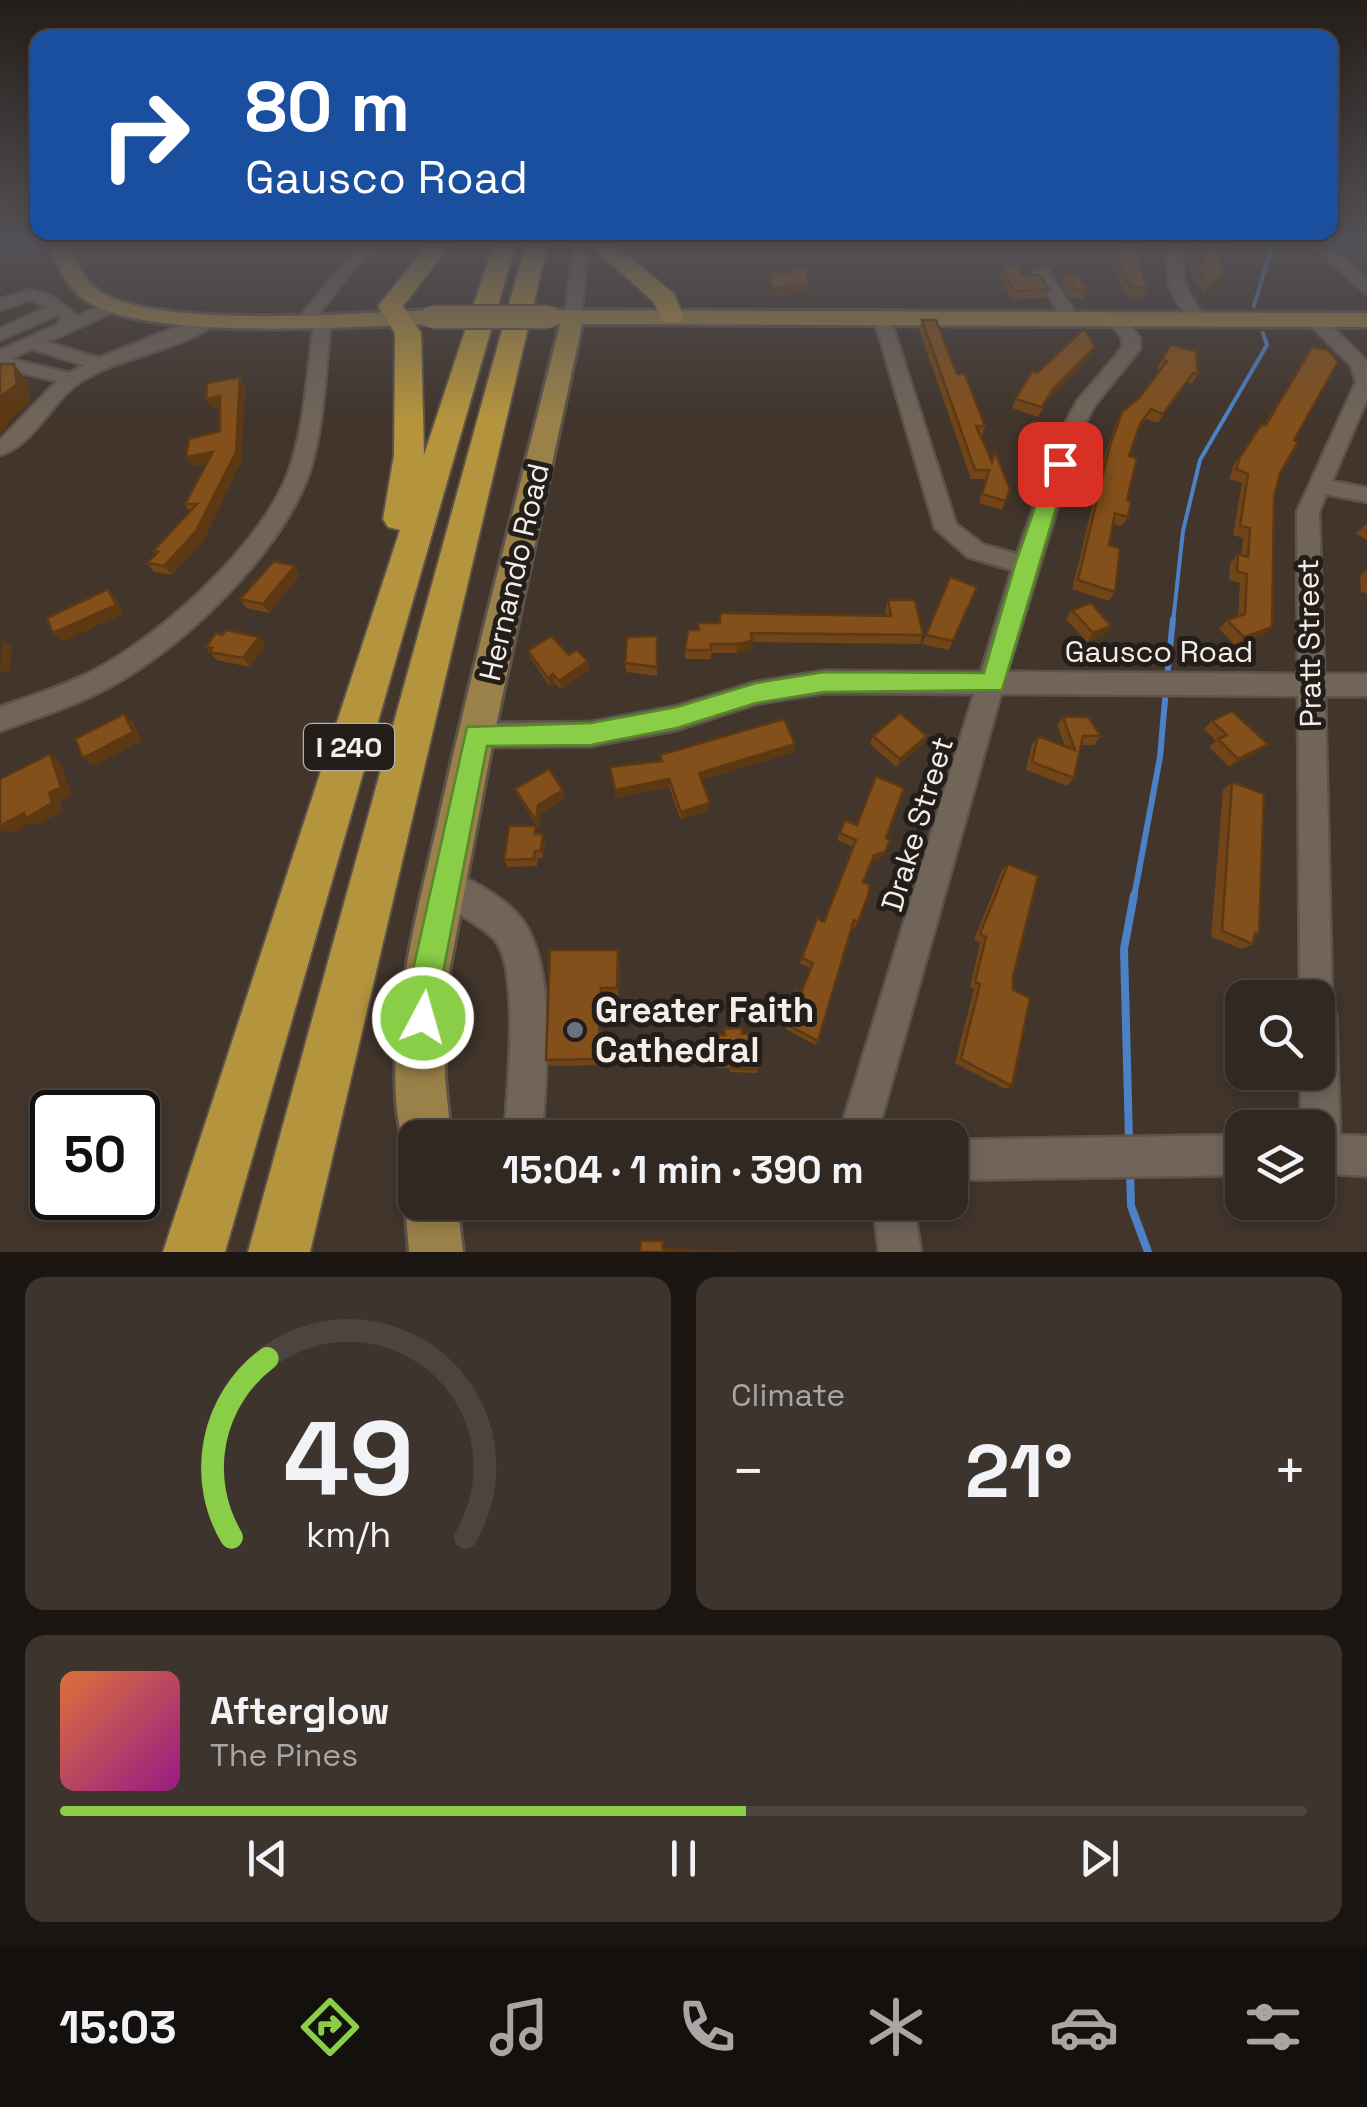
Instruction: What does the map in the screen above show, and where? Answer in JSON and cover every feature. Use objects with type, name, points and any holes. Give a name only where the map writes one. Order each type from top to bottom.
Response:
[{"type":"highway","points":[[393,604],[409,455],[408,333],[390,306],[394,301]]},
{"type":"highway","name":"I 240","points":[[194,1252],[487,301]]},
{"type":"highway","name":"I 240","points":[[279,1252],[522,301]]},
{"type":"highway","points":[[666,301],[671,317]]},
{"type":"main road","points":[[106,301],[136,312],[214,318],[1367,320]]},
{"type":"main road","name":"Hernando Road","points":[[424,1120],[420,1078],[424,988],[561,317]]},
{"type":"main road","points":[[433,1220],[436,1252]]},
{"type":"street","points":[[0,305],[31,301]]},
{"type":"street","points":[[0,320],[41,301]]},
{"type":"street","points":[[0,336],[42,301]]},
{"type":"street","points":[[46,301],[70,316],[62,329]]},
{"type":"street","points":[[0,719],[112,674],[201,602],[286,505],[300,469],[314,319],[325,301]]},
{"type":"street","name":"Hernando Road","points":[[561,317],[565,301]]},
{"type":"street","points":[[1060,301],[1071,319]]},
{"type":"street","points":[[1186,301],[1199,320]]},
{"type":"street","points":[[70,380],[2,363],[0,357],[116,305]]},
{"type":"street","points":[[0,449],[15,440],[70,380],[188,333],[214,318]]},
{"type":"street","points":[[882,318],[946,528],[976,551],[1025,565]]},
{"type":"street","name":"Drake Street","points":[[862,1120],[1025,565],[1071,431],[1084,404],[1131,350],[1130,338],[1116,320]]},
{"type":"street","name":"Pratt Street","points":[[1314,320],[1360,364],[1365,382],[1308,512],[1317,980]]},
{"type":"street","points":[[30,343],[104,365]]},
{"type":"street","points":[[1319,486],[1367,495]]},
{"type":"street","name":"Gausco Road","points":[[476,735],[591,734],[677,718],[756,693],[824,682],[1367,685]]},
{"type":"street","points":[[446,884],[466,894],[513,935],[525,985],[528,1075],[524,1120]]},
{"type":"street","points":[[968,1160],[1225,1155]]},
{"type":"street","points":[[1335,1155],[1367,1156]]},
{"type":"street","points":[[896,1220],[900,1252]]},
{"type":"building","points":[[922,320],[936,320],[957,374],[965,374],[985,426],[976,426],[992,462],[995,452],[1010,489],[1006,501],[982,494],[989,470],[975,470]]},
{"type":"building","points":[[1084,329],[1095,347],[1053,389],[1042,407],[1015,399],[1032,371],[1037,373]]},
{"type":"building","points":[[1170,345],[1196,351],[1198,374],[1193,373],[1163,414],[1151,409],[1140,424],[1129,456],[1137,458],[1127,500],[1131,501],[1128,517],[1115,513],[1109,545],[1120,548],[1115,592],[1078,580],[1110,445],[1122,412],[1140,397],[1167,361],[1162,360]]},
{"type":"building","points":[[1312,347],[1328,350],[1338,362],[1280,473],[1274,498],[1272,627],[1244,637],[1227,620],[1245,614],[1247,574],[1237,571],[1238,554],[1248,557],[1250,528],[1240,526],[1248,474],[1236,469]]},
{"type":"building","points":[[0,364],[14,364],[17,384],[0,397]]},
{"type":"building","points":[[240,377],[236,452],[196,531],[164,566],[147,563],[158,552],[153,551],[197,504],[185,504],[213,452],[186,457],[189,439],[220,431],[220,396],[206,399],[207,383]]},
{"type":"building","points":[[274,561],[295,566],[263,604],[240,599]]},
{"type":"building","points":[[950,577],[977,587],[953,641],[926,635]]},
{"type":"building","points":[[108,589],[116,605],[53,633],[47,618]]},
{"type":"building","points":[[888,600],[915,600],[923,635],[751,633],[752,641],[711,644],[711,650],[685,650],[688,630],[699,630],[698,623],[720,623],[720,613],[891,616]]},
{"type":"building","points":[[1091,603],[1111,626],[1093,633],[1072,610]]},
{"type":"building","points":[[226,630],[259,637],[243,658],[209,652],[212,648],[206,647],[216,633],[222,635]]},
{"type":"building","points":[[551,636],[569,655],[577,650],[588,661],[559,681],[553,674],[548,678],[528,651]]},
{"type":"building","points":[[657,636],[657,667],[625,663],[627,637]]},
{"type":"building","points":[[1232,711],[1268,744],[1238,759],[1218,739],[1227,735],[1212,721]]},
{"type":"building","points":[[900,713],[927,736],[900,759],[873,736]]},
{"type":"building","points":[[124,714],[133,732],[83,758],[75,739]]},
{"type":"building","points":[[1063,717],[1088,717],[1101,736],[1083,736],[1074,778],[1032,762],[1038,736],[1075,750]]},
{"type":"building","points":[[784,719],[795,744],[699,773],[710,803],[681,812],[669,779],[615,790],[610,767],[662,761],[660,755]]},
{"type":"building","points":[[50,754],[61,787],[49,793],[52,803],[26,818],[24,813],[0,826],[0,779]]},
{"type":"building","points":[[549,769],[563,790],[538,805],[536,821],[515,789]]},
{"type":"building","points":[[876,776],[904,788],[886,838],[890,840],[885,852],[874,855],[863,882],[870,885],[868,896],[858,922],[854,920],[818,1041],[788,1025],[794,1011],[788,1008],[796,990],[801,993],[813,963],[802,958],[817,918],[824,922],[856,840],[840,833],[845,820],[857,825]]},
{"type":"building","points":[[1232,782],[1264,794],[1259,934],[1255,933],[1253,944],[1222,931]]},
{"type":"building","points":[[509,826],[536,826],[535,834],[543,834],[541,851],[535,851],[534,859],[504,860]]},
{"type":"building","points":[[1008,864],[1038,876],[1013,977],[1013,990],[1030,998],[1012,1086],[961,1059],[980,984],[975,982],[986,937],[980,934]]},
{"type":"building","name":"Greater Faith Cathedral","points":[[550,950],[618,950],[617,988],[601,988],[598,1059],[546,1060]]},
{"type":"building","points":[[742,1028],[742,1034],[755,1033],[758,1069],[717,1064],[715,1035],[725,1035],[724,1029]]},
{"type":"building","points":[[641,1241],[663,1241],[663,1249],[736,1252],[640,1252]]},
{"type":"waterway","points":[[1254,306],[1255,301]]},
{"type":"waterway","points":[[1173,622],[1183,531],[1200,460],[1267,345],[1263,333]]},
{"type":"waterway","points":[[1167,678],[1173,619]]},
{"type":"waterway","points":[[1134,897],[1160,757],[1166,689]]},
{"type":"waterway","points":[[1129,1139],[1124,949],[1134,895]]},
{"type":"waterway","points":[[1130,1170],[1131,1206],[1148,1252]]},
{"type":"place","name":"Greater Faith Cathedral","points":[[575,1030]]},
{"type":"route","points":[[423,1018],[424,988],[476,735],[591,734],[677,718],[756,693],[824,682],[993,683],[1025,565],[1060,464]]}]
